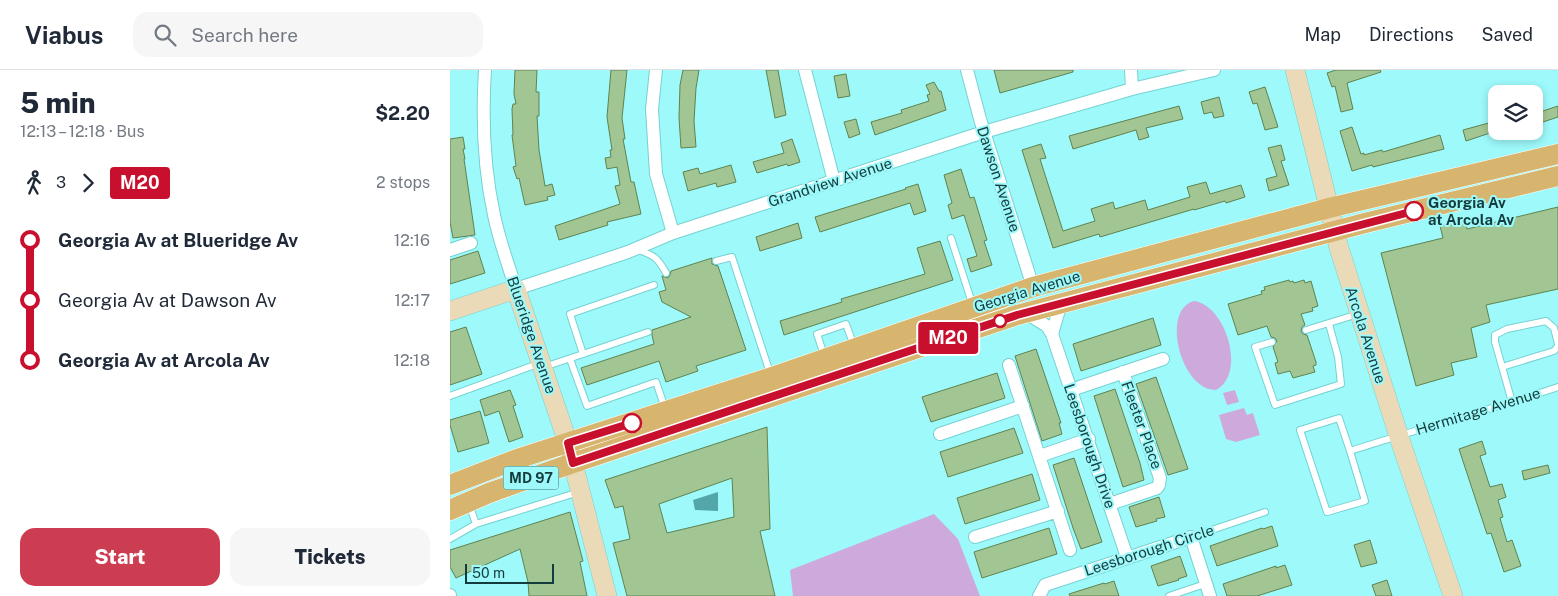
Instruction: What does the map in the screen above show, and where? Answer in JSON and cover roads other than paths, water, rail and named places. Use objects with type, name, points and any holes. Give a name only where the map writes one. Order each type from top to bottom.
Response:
[{"type":"main road","name":"Georgia Avenue","points":[[450,483],[517,459],[772,377],[1034,287],[1329,208],[1558,154]]},
{"type":"main road","name":"Georgia Avenue","points":[[450,510],[573,463],[1018,315],[1334,232],[1558,176]]},
{"type":"main road","points":[[1018,315],[1034,287],[1046,297],[1060,304]]},
{"type":"street","name":"Blueridge Avenue","points":[[485,70],[483,104],[486,160],[494,215],[516,288],[568,443],[607,596]]},
{"type":"street","points":[[656,70],[652,109],[656,174],[673,233]]},
{"type":"street","points":[[805,70],[834,181]]},
{"type":"street","name":"Dawson Avenue","points":[[967,70],[984,132],[1034,287]]},
{"type":"street","points":[[1131,70],[1132,89]]},
{"type":"street","name":"Grandview Avenue","points":[[450,310],[634,249],[673,233],[984,132],[1132,89],[1214,70]]},
{"type":"street","name":"Arcola Avenue","points":[[1295,70],[1334,232],[1452,596]]},
{"type":"street","points":[[450,250],[471,243]]},
{"type":"street","points":[[1052,334],[1060,304]]},
{"type":"street","name":"Leesborough Drive","points":[[1018,315],[1047,326],[1052,334],[1089,439],[1127,557]]},
{"type":"street","name":"Fleeter Place","points":[[1071,390],[1164,359]]},
{"type":"street","points":[[1009,365],[1070,550]]},
{"type":"street","name":"Fleeter Place","points":[[1110,504],[1157,488],[1160,478],[1123,372]]},
{"type":"street","points":[[940,434],[1023,406]]},
{"type":"street","points":[[1040,456],[1089,439]]},
{"type":"street","points":[[976,537],[1058,511]]},
{"type":"street","points":[[1191,537],[1208,590]]},
{"type":"street","name":"Leesborough Circle","points":[[1039,596],[1045,585],[1191,537]]},
{"type":"lane","points":[[951,238],[974,307]]},
{"type":"lane","points":[[634,249],[650,254],[660,261],[666,273]]},
{"type":"lane","points":[[716,261],[732,256],[772,377]]},
{"type":"lane","points":[[583,354],[570,314],[654,285]]},
{"type":"lane","points":[[1306,330],[1359,313]]},
{"type":"lane","points":[[1502,367],[1550,353],[1557,349],[1558,345],[1554,328],[1546,321],[1500,332],[1495,335],[1495,342],[1502,367],[1512,402]]},
{"type":"lane","points":[[825,359],[817,334],[846,324],[854,349]]},
{"type":"lane","points":[[1272,342],[1255,347],[1275,405],[1340,384],[1338,357],[1329,324]]},
{"type":"lane","points":[[450,396],[542,366],[570,359],[648,332]]},
{"type":"lane","points":[[570,359],[586,406],[656,382],[666,412]]},
{"type":"lane","name":"Hermitage Avenue","points":[[1350,451],[1558,387]]},
{"type":"lane","points":[[1339,418],[1350,451],[1365,501],[1327,512],[1300,430],[1339,418]]},
{"type":"lane","points":[[450,539],[476,524],[580,491]]},
{"type":"lane","points":[[468,502],[476,524]]},
{"type":"lane","name":"Leesborough Circle","points":[[1191,537],[1265,512]]},
{"type":"lane","points":[[1169,596],[1208,590]]},
{"type":"water","points":[[718,492],[718,511],[695,510],[693,500]]},
{"type":"place","name":"Georgia Av at Arcola Av","points":[[1414,211]]}]
